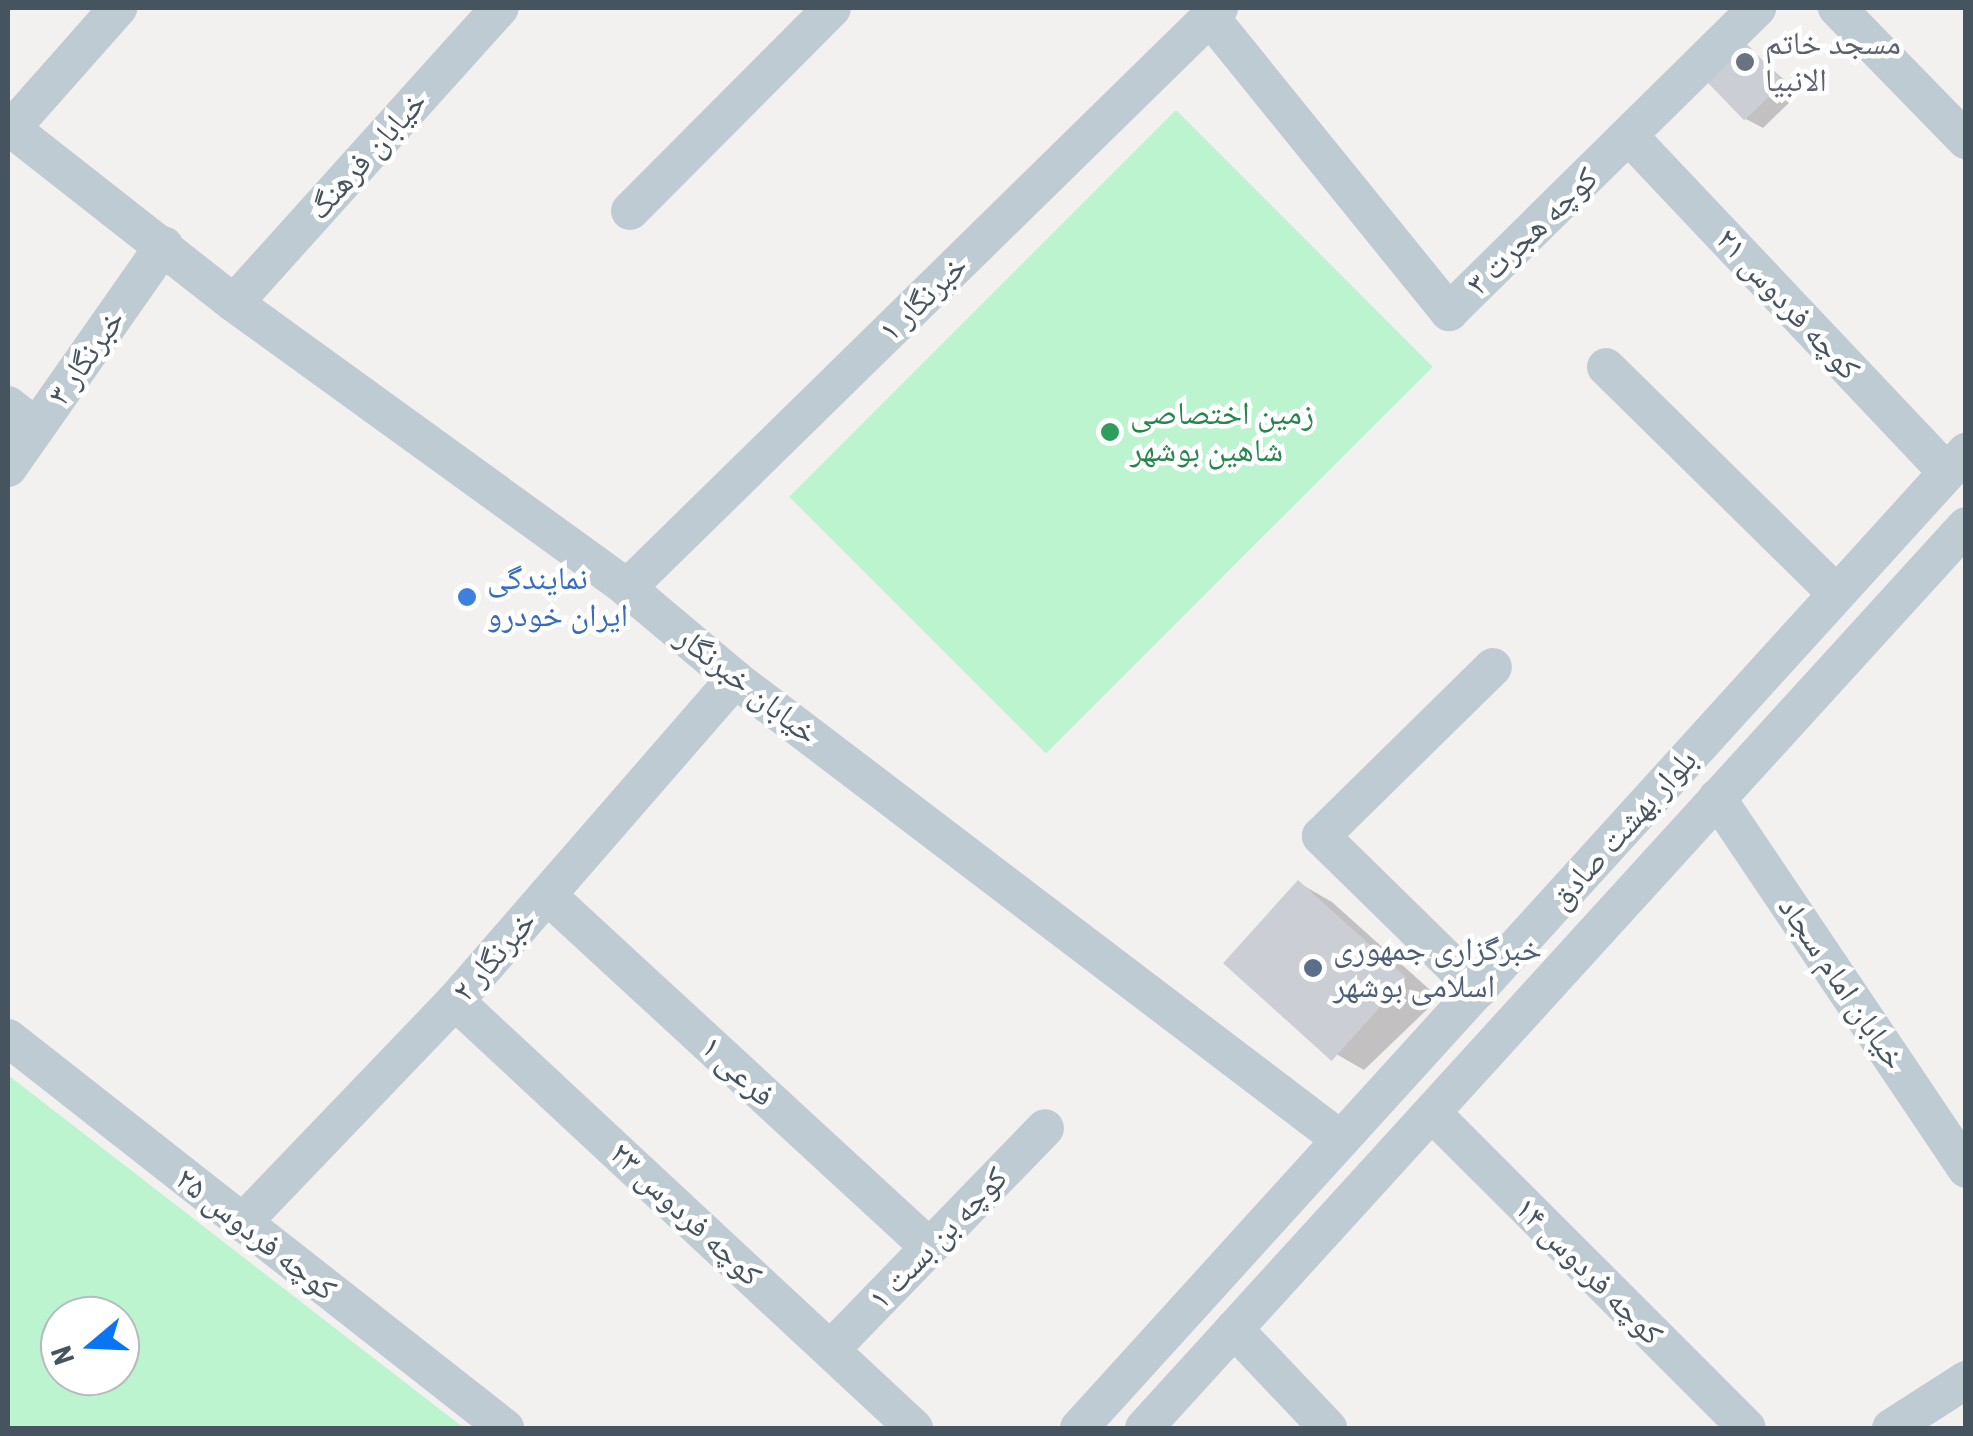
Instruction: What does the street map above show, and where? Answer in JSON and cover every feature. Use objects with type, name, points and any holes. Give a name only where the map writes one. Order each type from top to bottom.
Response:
[{"type":"street","points":[[9,127],[118,8]]},
{"type":"street","name":"خیابان فرهنگ","points":[[234,303],[500,8]]},
{"type":"street","points":[[630,211],[832,8]]},
{"type":"street","name":"کوچه هجرت ۳","points":[[1214,12],[1449,312],[1757,8]]},
{"type":"street","points":[[1837,8],[1966,140]]},
{"type":"street","name":"خبرنگار ۱","points":[[626,588],[1214,12]]},
{"type":"street","name":"خیابان خبرنگار","points":[[9,127],[234,303],[626,588],[735,678],[1342,1140]]},
{"type":"street","name":"کوچه فردوس ۲۱","points":[[1629,136],[1956,462]]},
{"type":"street","name":"خبرنگار ۳","points":[[8,468],[22,416],[164,245]]},
{"type":"street","points":[[1606,368],[1836,593]]},
{"type":"street","name":"بلوار بهشت صادق","points":[[1079,1428],[1956,462]]},
{"type":"street","name":"بلوار بهشت صادق","points":[[1144,1428],[1614,917],[1966,526]]},
{"type":"street","points":[[1478,990],[1322,836],[1493,667]]},
{"type":"street","name":"خبرنگار ۲","points":[[242,1223],[456,1002],[735,678]]},
{"type":"street","name":"خیابان امام سجاد","points":[[1718,798],[1966,1169]]},
{"type":"street","points":[[1576,881],[1614,917]]},
{"type":"street","name":"فرعی ۱","points":[[547,895],[928,1246]]},
{"type":"street","name":"کوچه فردوس ۲۳","points":[[456,1002],[914,1428]]},
{"type":"street","name":"کوچه فردوس ۲۵","points":[[8,1038],[505,1428]]},
{"type":"street","name":"کوچه فردوس ۱۴","points":[[1432,1113],[1746,1428]]},
{"type":"street","name":"کوچه بن بست ۱","points":[[832,1348],[1045,1128]]},
{"type":"street","points":[[1234,1329],[1328,1428]]},
{"type":"street","points":[[1891,1428],[1966,1380]]},
{"type":"green space","name":"زمین اختصاصی شاهین بوشهر","points":[[1176,110],[1433,367],[1046,753],[789,497]]},
{"type":"green space","points":[[8,1075],[464,1428],[8,1428]]},
{"type":"building","name":"مسجد خاتم الانبیا","points":[[1745,42],[1784,82],[1744,120],[1705,80]]},
{"type":"building","name":"خبرگزاری جمهوری اسلامی بوشهر","points":[[1298,880],[1406,978],[1332,1061],[1223,963]]},
{"type":"place","name":"مسجد خاتم الانبیا","points":[[1745,62]]},
{"type":"place","name":"زمین اختصاصی شاهین بوشهر","points":[[1110,432]]},
{"type":"place","name":"نمایندگی ایران خودرو","points":[[467,597]]},
{"type":"place","name":"خبرگزاری جمهوری اسلامی بوشهر","points":[[1313,968]]}]
